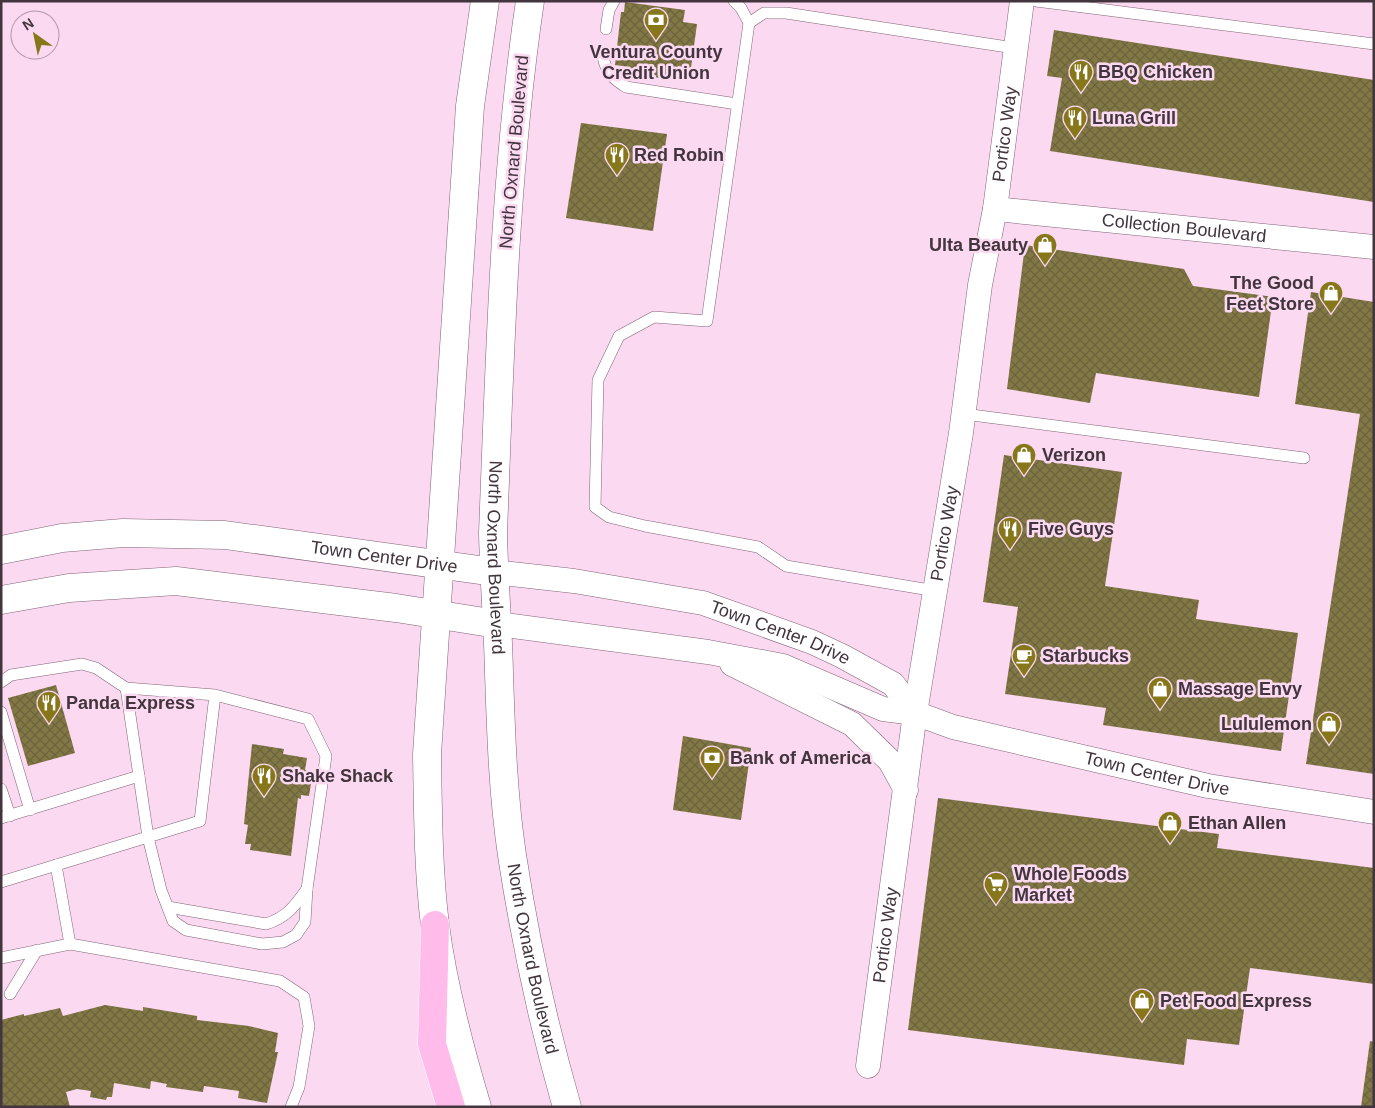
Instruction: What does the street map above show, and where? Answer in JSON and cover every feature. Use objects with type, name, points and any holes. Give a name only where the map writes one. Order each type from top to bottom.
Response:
[{"type":"highway","points":[[435,925],[432,1044],[451,1107]]},
{"type":"main road","points":[[477,1107],[455,1034],[435,925],[429,837],[427,754],[470,106],[485,1]]},
{"type":"main road","name":"North Oxnard Boulevard","points":[[530,1],[517,86],[508,197],[495,486],[494,572],[500,736],[512,854],[527,945],[551,1050],[567,1107]]},
{"type":"main road","name":"Town Center Drive","points":[[1,550],[62,538],[123,533],[225,535],[494,572]]},
{"type":"main road","name":"Town Center Drive","points":[[1,600],[69,588],[176,581],[435,614],[497,624]]},
{"type":"street","name":"Portico Way","points":[[868,1066],[915,713],[964,414],[980,285],[995,209],[1014,48],[1022,1]]},
{"type":"street","name":"Collection Boulevard","points":[[995,209],[1374,247]]},
{"type":"street","name":"Town Center Drive","points":[[494,572],[574,581],[703,603],[812,642],[842,656],[893,684],[915,713]]},
{"type":"street","name":"Town Center Drive","points":[[497,624],[708,652],[783,666],[883,709],[915,713],[953,727],[1208,786],[1374,812]]},
{"type":"street","name":"Town Center Drive","points":[[708,652],[852,724],[890,761],[906,790]]},
{"type":"lane","points":[[606,29],[614,1]]},
{"type":"lane","points":[[734,1],[741,8],[749,23],[707,321],[654,317],[619,336],[598,380],[595,507],[610,517],[645,526],[758,547],[786,566],[936,591]]},
{"type":"lane","points":[[1036,1],[1374,44]]},
{"type":"lane","points":[[749,23],[764,13],[786,13],[1014,48]]},
{"type":"lane","points":[[603,57],[606,69],[615,80],[626,86],[737,104]]},
{"type":"lane","points":[[964,414],[1304,458]]},
{"type":"lane","points":[[1,682],[11,675],[82,664],[96,668],[126,688],[215,695],[308,719],[326,756],[307,889],[306,922],[296,936],[262,944],[186,930],[173,921],[161,890],[148,836],[126,688]]},
{"type":"lane","points":[[1,882],[200,821],[215,695]]},
{"type":"lane","points":[[1,712],[30,810]]},
{"type":"lane","points":[[1,789],[6,817],[139,776]]},
{"type":"lane","points":[[56,865],[70,944]]},
{"type":"lane","points":[[168,907],[266,924],[282,919],[296,905],[307,889]]},
{"type":"lane","points":[[1,958],[70,944],[280,981],[304,997],[309,1026],[299,1087],[291,1107]]},
{"type":"lane","points":[[10,994],[37,950]]},
{"type":"building","name":"Ventura County Credit Union","points":[[625,2],[685,10],[683,22],[697,24],[691,68],[678,66],[676,80],[629,74],[630,67],[615,65],[621,12],[624,12]]},
{"type":"building","points":[[1054,30],[1374,80],[1374,202],[1050,151],[1062,78],[1047,76]]},
{"type":"building","name":"Red Robin","points":[[581,123],[667,134],[653,231],[566,218]]},
{"type":"building","points":[[1025,245],[1184,269],[1193,286],[1273,297],[1259,397],[1096,373],[1090,403],[1007,389]]},
{"type":"building","points":[[1311,292],[1374,302],[1374,774],[1306,764],[1360,414],[1295,404]]},
{"type":"building","points":[[1004,455],[1122,472],[1105,586],[1199,600],[1196,619],[1298,633],[1281,751],[1103,725],[1106,708],[1005,694],[1018,607],[983,602]]},
{"type":"building","points":[[56,685],[75,753],[28,766],[8,698]]},
{"type":"building","name":"Bank of America","points":[[683,736],[751,748],[741,820],[673,810]]},
{"type":"building","points":[[252,744],[284,749],[283,754],[307,758],[305,770],[313,771],[309,796],[301,795],[301,799],[298,798],[291,856],[250,850],[251,844],[245,844],[248,825],[244,824]]},
{"type":"building","points":[[938,798],[1219,834],[1217,848],[1374,868],[1374,984],[1250,968],[1239,1045],[1187,1039],[1184,1065],[908,1030]]},
{"type":"building","points":[[105,1005],[143,1011],[143,1007],[197,1016],[197,1020],[249,1026],[278,1033],[275,1052],[278,1052],[267,1103],[238,1098],[239,1091],[204,1086],[203,1092],[166,1087],[167,1084],[151,1081],[150,1089],[114,1083],[112,1097],[107,1097],[106,1100],[90,1097],[91,1091],[77,1089],[66,1092],[70,1107],[1,1107],[1,1020],[60,1008],[63,1016]]},
{"type":"building","points":[[1370,1041],[1374,1042],[1374,1107],[1361,1107]]},
{"type":"place","name":"Ventura County Credit Union","points":[[656,41]]},
{"type":"place","name":"BBQ Chicken","points":[[1081,93]]},
{"type":"place","name":"Luna Grill","points":[[1075,139]]},
{"type":"place","name":"Red Robin","points":[[617,176]]},
{"type":"place","name":"Ulta Beauty","points":[[1045,266]]},
{"type":"place","name":"The Good Feet Store","points":[[1331,314]]},
{"type":"place","name":"Verizon","points":[[1024,476]]},
{"type":"place","name":"Five Guys","points":[[1010,550]]},
{"type":"place","name":"Starbucks","points":[[1024,677]]},
{"type":"place","name":"Massage Envy","points":[[1160,710]]},
{"type":"place","name":"Panda Express","points":[[49,724]]},
{"type":"place","name":"Lululemon","points":[[1329,745]]},
{"type":"place","name":"Bank of America","points":[[712,779]]},
{"type":"place","name":"Shake Shack","points":[[264,797]]},
{"type":"place","name":"Ethan Allen","points":[[1170,844]]},
{"type":"place","name":"Whole Foods Market","points":[[996,905]]},
{"type":"place","name":"Pet Food Express","points":[[1142,1022]]}]
